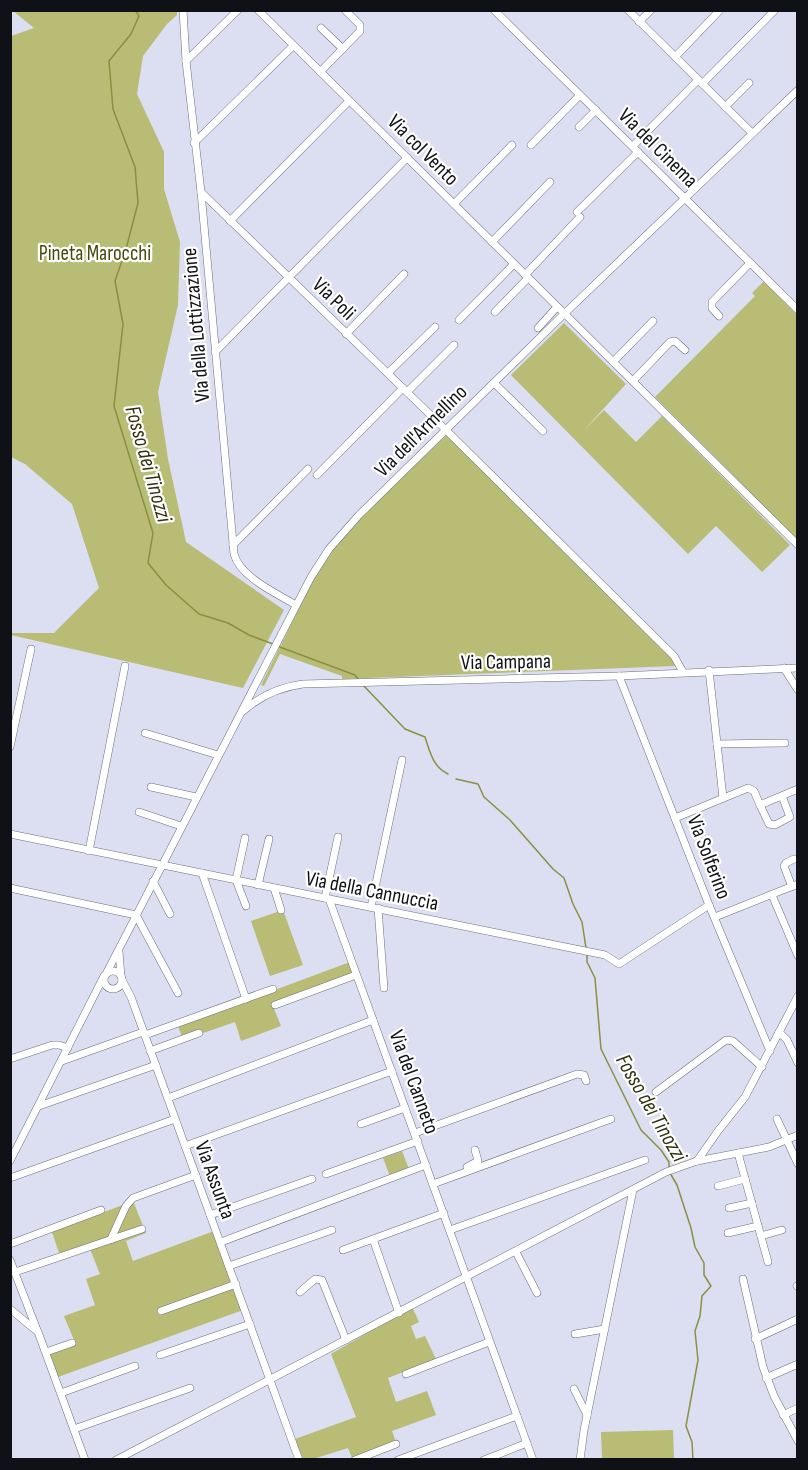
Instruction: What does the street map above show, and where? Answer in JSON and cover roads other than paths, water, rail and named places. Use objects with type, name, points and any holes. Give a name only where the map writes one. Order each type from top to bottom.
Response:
[{"type":"street","name":"Via della Lottizzazione","points":[[183,10],[186,61],[201,192],[235,558],[242,569],[296,605]]},
{"type":"street","points":[[186,61],[238,10]]},
{"type":"street","points":[[320,72],[361,30],[360,25],[345,10]]},
{"type":"street","name":"Via del Cinema","points":[[494,10],[798,310]]},
{"type":"street","points":[[627,10],[752,133]]},
{"type":"street","points":[[639,22],[651,10]]},
{"type":"street","points":[[675,57],[720,10]]},
{"type":"street","points":[[495,312],[635,149],[775,10]]},
{"type":"street","name":"Via col Vento","points":[[264,12],[293,46],[798,545]]},
{"type":"street","points":[[321,28],[343,49]]},
{"type":"street","points":[[194,143],[293,46]]},
{"type":"street","points":[[725,107],[749,83]]},
{"type":"street","name":"Via dell'Armellino","points":[[10,1161],[317,565],[336,540],[446,430],[798,90]]},
{"type":"street","points":[[531,144],[580,95]]},
{"type":"street","points":[[231,221],[349,101]]},
{"type":"street","points":[[579,127],[596,110]]},
{"type":"street","points":[[454,204],[512,145]]},
{"type":"street","points":[[215,352],[407,158]]},
{"type":"street","points":[[492,242],[550,182]]},
{"type":"street","name":"Via Poli","points":[[201,192],[675,657],[683,672]]},
{"type":"street","points":[[719,316],[711,308],[711,304],[750,263]]},
{"type":"street","points":[[459,320],[514,264]]},
{"type":"street","points":[[346,334],[404,274]]},
{"type":"street","points":[[538,328],[558,307]]},
{"type":"street","points":[[613,362],[653,321]]},
{"type":"street","points":[[388,374],[435,327]]},
{"type":"street","points":[[633,381],[670,342],[675,341],[685,350]]},
{"type":"street","points":[[316,476],[454,345]]},
{"type":"street","points":[[496,381],[542,427]]},
{"type":"street","points":[[233,545],[308,469]]},
{"type":"street","points":[[10,747],[31,649]]},
{"type":"street","points":[[89,851],[125,666]]},
{"type":"street","points":[[784,668],[798,690]]},
{"type":"street","name":"Via Campana","points":[[238,716],[260,697],[281,688],[306,684],[619,676],[710,670],[798,668]]},
{"type":"street","points":[[710,670],[723,798]]},
{"type":"street","name":"Via Solferino","points":[[619,676],[770,1051]]},
{"type":"street","points":[[145,733],[218,755]]},
{"type":"street","points":[[717,744],[784,743]]},
{"type":"street","points":[[384,987],[374,908],[402,760]]},
{"type":"street","points":[[152,787],[196,797]]},
{"type":"street","points":[[675,818],[751,789],[769,824],[775,825],[790,817],[782,796]]},
{"type":"street","points":[[760,805],[798,789]]},
{"type":"street","points":[[140,812],[181,826]]},
{"type":"street","name":"Via della Cannuccia","points":[[10,834],[593,953],[607,956],[615,963],[621,964],[709,904]]},
{"type":"street","points":[[327,898],[338,837]]},
{"type":"street","points":[[245,838],[236,880],[246,906]]},
{"type":"street","points":[[258,885],[269,839]]},
{"type":"street","points":[[715,918],[795,885],[784,866],[794,859]]},
{"type":"street","points":[[201,873],[246,999]]},
{"type":"street","points":[[153,881],[170,914]]},
{"type":"street","points":[[10,888],[135,915],[178,993]]},
{"type":"street","points":[[274,888],[281,910]]},
{"type":"street","points":[[772,895],[798,956]]},
{"type":"street","name":"Via del Canneto","points":[[327,898],[418,1141],[533,1460]]},
{"type":"street","points":[[91,1002],[114,989],[122,978],[119,949]]},
{"type":"street","points":[[122,978],[114,971],[105,975],[105,985],[128,992]]},
{"type":"street","points":[[275,1005],[356,975]]},
{"type":"street","name":"Via Assunta","points":[[122,978],[221,1242],[299,1460]]},
{"type":"street","points":[[62,1062],[273,989]]},
{"type":"street","points":[[697,1161],[744,1100],[797,999]]},
{"type":"street","points":[[168,1098],[373,1020]]},
{"type":"street","points":[[779,1032],[786,1039],[798,1063]]},
{"type":"street","points":[[150,1051],[198,1033]]},
{"type":"street","points":[[656,1092],[726,1040],[732,1041],[762,1066]]},
{"type":"street","points":[[10,1059],[52,1045],[68,1048]]},
{"type":"street","points":[[39,1106],[156,1065]]},
{"type":"street","points":[[185,1146],[392,1071]]},
{"type":"street","points":[[415,1133],[577,1074],[584,1075],[586,1081]]},
{"type":"street","points":[[361,1124],[405,1108]]},
{"type":"street","points":[[10,1178],[175,1119]]},
{"type":"street","points":[[432,1181],[611,1119]]},
{"type":"street","points":[[777,1119],[798,1164]]},
{"type":"street","points":[[116,1460],[666,1172],[697,1161],[769,1147],[798,1135]]},
{"type":"street","points":[[10,1138],[20,1143]]},
{"type":"street","points":[[326,1174],[418,1141]]},
{"type":"street","points":[[432,1181],[476,1163],[478,1157],[476,1150]]},
{"type":"street","points":[[738,1153],[768,1262]]},
{"type":"street","points":[[450,1230],[645,1160]]},
{"type":"street","points":[[221,1242],[426,1165]]},
{"type":"street","points":[[111,1239],[126,1206],[134,1197],[196,1175]]},
{"type":"street","points":[[210,1215],[312,1179]]},
{"type":"street","points":[[718,1186],[745,1179]]},
{"type":"street","points":[[580,1460],[633,1190]]},
{"type":"street","points":[[729,1208],[752,1203]]},
{"type":"street","points":[[10,1244],[100,1210]]},
{"type":"street","points":[[343,1251],[444,1213]]},
{"type":"street","points":[[728,1233],[758,1226]]},
{"type":"street","points":[[15,1272],[142,1229]]},
{"type":"street","points":[[229,1266],[332,1230]]},
{"type":"street","points":[[761,1236],[782,1230]]},
{"type":"street","points":[[373,1239],[399,1312]]},
{"type":"street","points":[[516,1252],[537,1293]]},
{"type":"street","points":[[10,1260],[85,1460]]},
{"type":"street","points":[[300,1292],[315,1279],[322,1280],[346,1340]]},
{"type":"street","points":[[743,1279],[755,1339],[766,1378],[798,1441]]},
{"type":"street","points":[[161,1311],[236,1284]]},
{"type":"street","points":[[10,1309],[38,1332]]},
{"type":"street","points":[[755,1339],[798,1319]]},
{"type":"street","points":[[160,1355],[250,1324]]},
{"type":"street","points":[[574,1334],[605,1329]]},
{"type":"street","points":[[406,1374],[489,1342]]},
{"type":"street","points":[[46,1352],[72,1343]]},
{"type":"street","points":[[766,1378],[798,1364]]},
{"type":"street","points":[[61,1393],[135,1366]]},
{"type":"street","points":[[74,1429],[190,1388]]},
{"type":"street","points":[[574,1389],[587,1415]]},
{"type":"street","points":[[783,1414],[798,1408]]},
{"type":"street","points":[[398,1460],[517,1416]]},
{"type":"street","points":[[484,1460],[527,1443]]},
{"type":"street","points":[[355,1460],[396,1444]]},
{"type":"waterway","name":"Fosso dei Tinozzi","points":[[135,10],[139,16],[131,34],[109,61],[113,109],[135,167],[138,203],[115,281],[123,324],[114,406],[153,533],[148,563],[166,585],[199,614],[228,623],[249,635],[273,644]]},
{"type":"waterway","name":"Fosso dei Tinozzi","points":[[277,646],[355,675],[358,679]]},
{"type":"waterway","name":"Fosso dei Tinozzi","points":[[363,685],[405,729],[425,737],[435,763],[448,774]]},
{"type":"waterway","name":"Fosso dei Tinozzi","points":[[456,779],[478,784],[484,797],[510,820],[553,869],[564,878],[582,922],[586,948]]},
{"type":"waterway","name":"Fosso dei Tinozzi","points":[[587,955],[587,962],[595,978],[601,1049],[641,1130],[661,1150],[669,1162],[669,1169]]},
{"type":"waterway","name":"Fosso dei Tinozzi","points":[[670,1173],[677,1185],[695,1247],[704,1263],[704,1275],[711,1286],[702,1296],[700,1316],[695,1331],[698,1360],[686,1426],[692,1442],[693,1460]]},
{"type":"park label","name":"Pineta Marocchi","points":[[95,253]]}]
